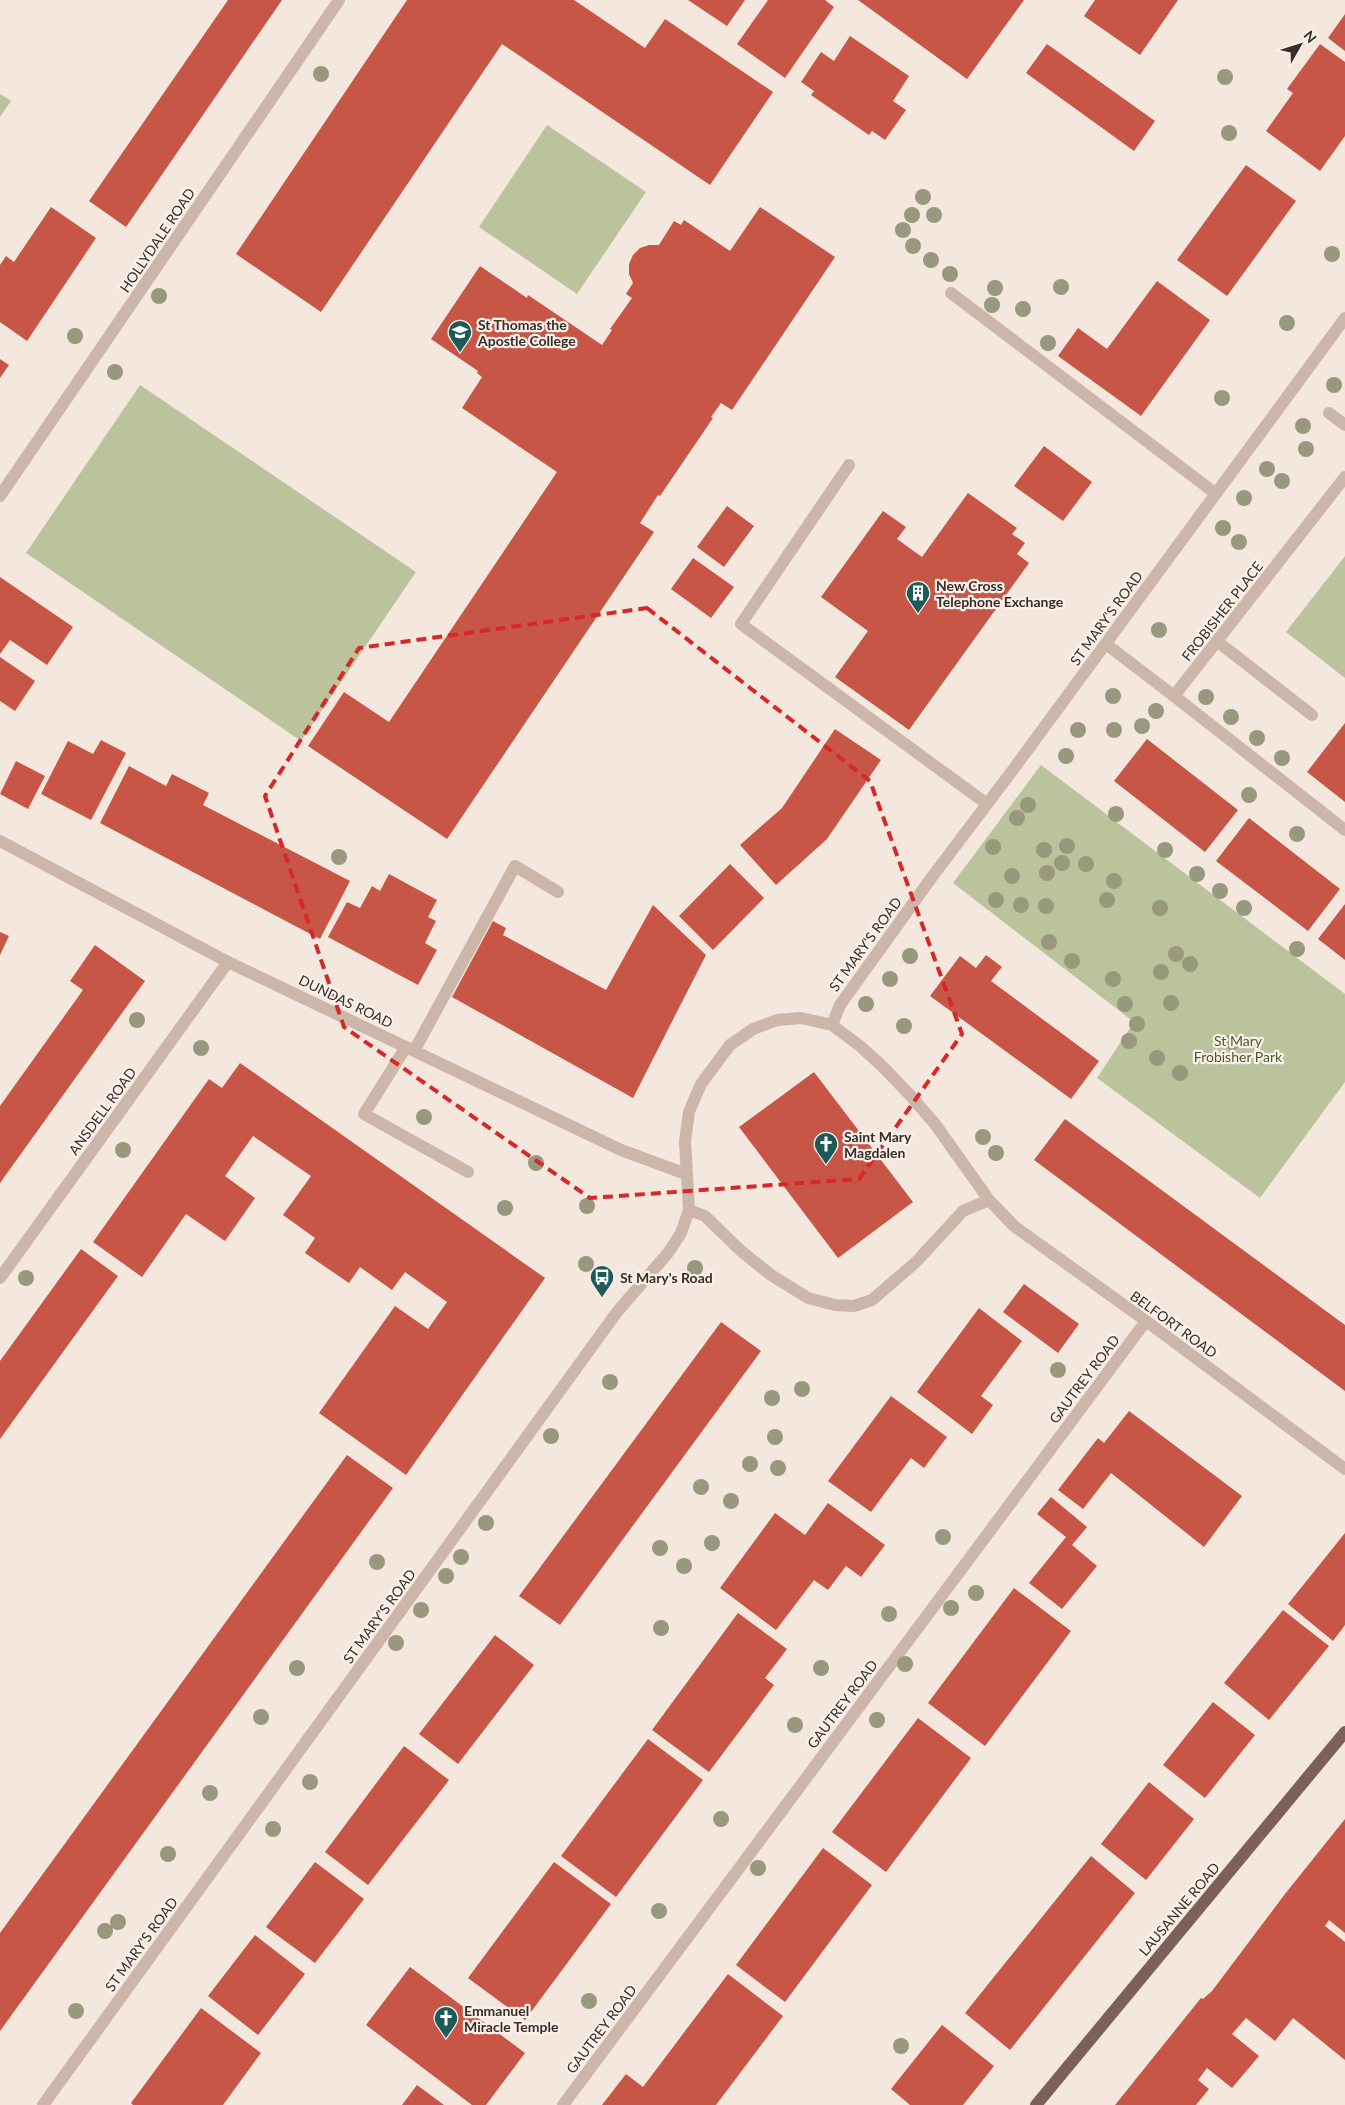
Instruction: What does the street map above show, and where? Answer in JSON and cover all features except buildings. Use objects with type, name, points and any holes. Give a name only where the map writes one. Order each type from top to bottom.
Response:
[{"type":"main road","name":"LAUSANNE ROAD","points":[[1036,2105],[1343,1738]]},
{"type":"street","name":"HOLLYDALE ROAD","points":[[0,496],[339,0]]},
{"type":"street","points":[[951,293],[1215,493]]},
{"type":"street","name":"ST MARY'S ROAD","points":[[43,2105],[618,1312],[668,1253],[681,1232],[689,1210],[686,1141],[689,1112],[701,1084],[730,1045],[752,1029],[777,1020],[801,1018],[832,1025],[840,1005],[1345,318]]},
{"type":"street","points":[[1329,413],[1345,426]]},
{"type":"street","points":[[849,465],[741,624],[987,804]]},
{"type":"street","name":"FROBISHER PLACE","points":[[1174,696],[1345,477]]},
{"type":"street","points":[[1218,642],[1312,714]]},
{"type":"street","points":[[1106,644],[1345,830]]},
{"type":"street","name":"DUNDAS ROAD","points":[[0,841],[228,962],[621,1150],[686,1174]]},
{"type":"street","points":[[468,1172],[364,1114],[410,1049],[515,866],[558,892]]},
{"type":"street","name":"ANSDELL ROAD","points":[[0,1278],[228,962]]},
{"type":"street","name":"BELFORT ROAD","points":[[832,1025],[860,1046],[910,1094],[935,1124],[989,1200],[1014,1226],[1146,1321],[1345,1469]]},
{"type":"street","points":[[689,1210],[705,1216],[741,1251],[771,1275],[808,1298],[835,1306],[854,1306],[872,1300],[916,1262],[963,1211],[989,1200]]},
{"type":"street","name":"GAUTREY ROAD","points":[[563,2105],[1146,1321]]},
{"type":"highlighted area","points":[[647,608],[870,781],[962,1034],[859,1179],[590,1198],[344,1027],[265,796],[359,648]]},
{"type":"green space","points":[[0,94],[11,101],[0,117]]},
{"type":"green space","points":[[547,125],[646,192],[577,294],[479,227]]},
{"type":"green space","points":[[140,385],[416,572],[301,741],[26,553]]},
{"type":"green space","points":[[1345,556],[1345,678],[1286,632]]},
{"type":"green space","name":"St Mary Frobisher Park","points":[[1041,765],[1345,994],[1345,1082],[1260,1198],[1097,1078],[1134,1022],[953,883]]},
{"type":"place","name":"St Thomas the Apostle College","points":[[460,353]]},
{"type":"place","name":"New Cross Telephone Exchange","points":[[918,614]]},
{"type":"place","name":"Saint Mary Magdalen","points":[[826,1165]]},
{"type":"place","name":"St Mary's Road","points":[[602,1298]]},
{"type":"place","name":"Emmanuel Miracle Temple","points":[[446,2039]]}]
